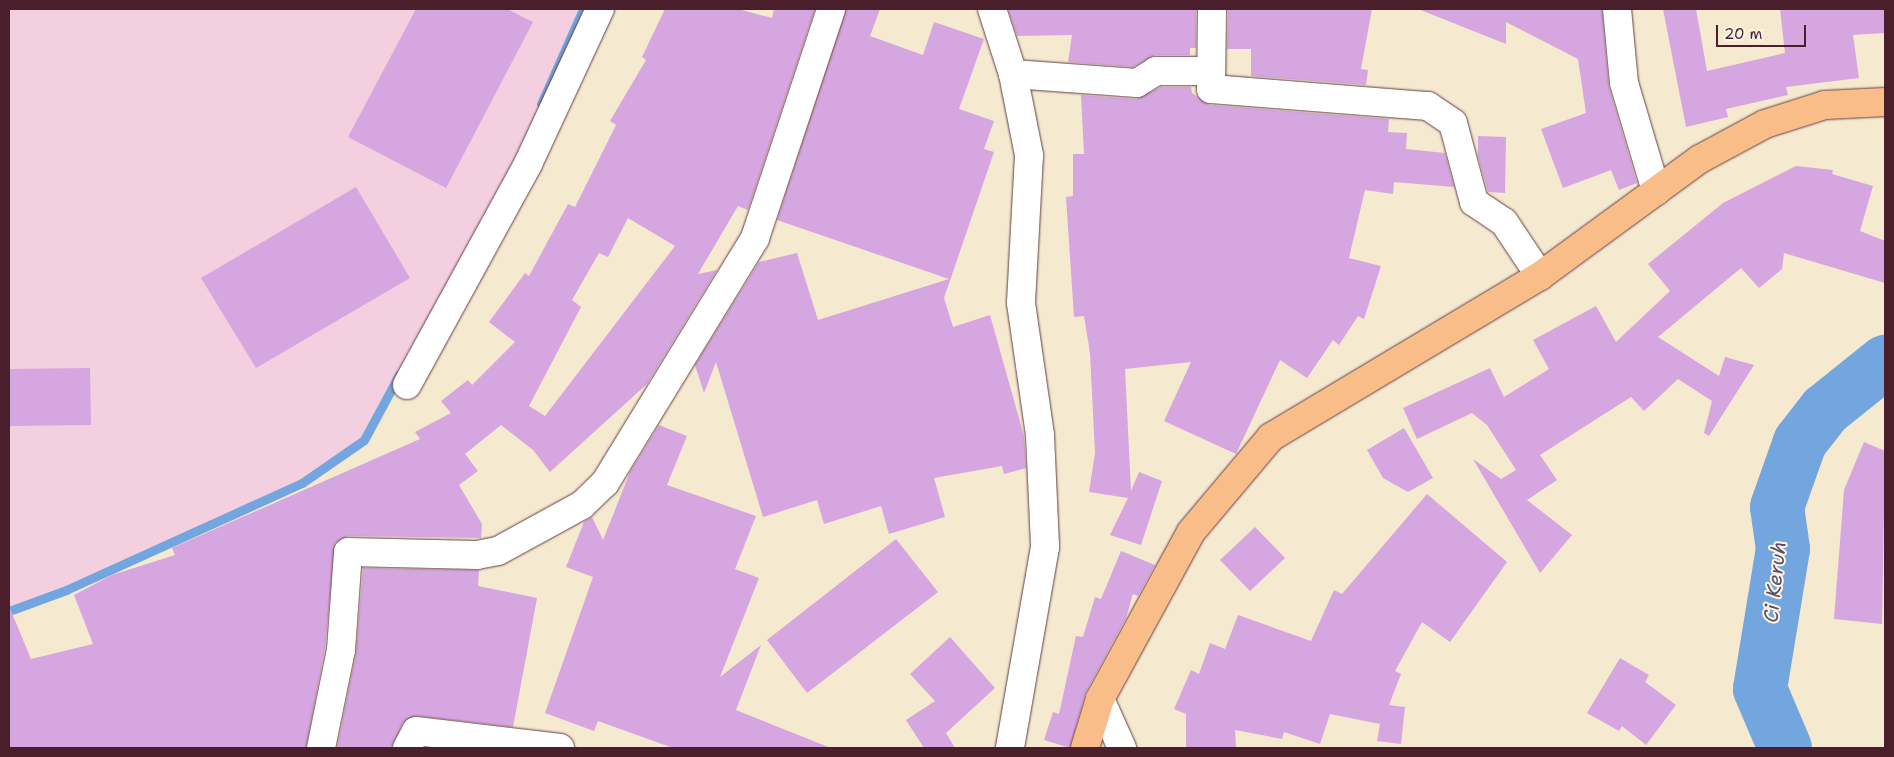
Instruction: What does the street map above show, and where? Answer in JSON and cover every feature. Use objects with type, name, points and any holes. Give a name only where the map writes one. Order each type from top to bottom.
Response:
[{"type":"highway","points":[[1085,748],[1100,700],[1191,532],[1271,437],[1540,276],[1700,159],[1765,124],[1825,105],[1885,102]]},
{"type":"street","points":[[407,385],[528,164],[600,9]]},
{"type":"street","points":[[321,748],[342,650],[348,552],[477,555],[498,551],[582,505],[605,483],[755,238],[831,9]]},
{"type":"street","points":[[992,9],[1013,74],[1029,155],[1021,303],[1040,435],[1045,547],[1010,748]]},
{"type":"street","points":[[1212,9],[1210,71],[1212,90],[1428,106],[1453,123],[1474,202],[1504,222],[1540,276]]},
{"type":"street","points":[[1616,9],[1624,83],[1656,191]]},
{"type":"street","points":[[1013,74],[1137,83],[1156,71],[1210,71]]},
{"type":"street","points":[[1100,700],[1122,748]]},
{"type":"street","points":[[407,748],[416,731],[560,748]]},
{"type":"shaded area","points":[[9,9],[583,9],[519,154],[364,440],[302,483],[66,590],[9,611]]},
{"type":"building","points":[[416,9],[507,9],[533,22],[446,188],[348,137]]},
{"type":"building","points":[[665,9],[738,9],[772,18],[774,9],[815,9],[748,210],[738,206],[698,274],[717,270],[647,384],[550,472],[533,450],[501,425],[465,454],[478,471],[459,485],[482,524],[481,538],[348,536],[335,543],[325,648],[306,748],[9,748],[9,606],[31,659],[93,644],[74,595],[112,575],[175,555],[172,548],[420,439],[415,432],[451,413],[441,401],[468,380],[472,385],[515,342],[489,322],[525,273],[529,276],[568,204],[575,207],[616,125],[610,121],[646,60],[642,57]],"holes":[[[628,218],[675,246],[545,416],[529,406],[581,307],[572,300],[599,253],[608,257]]]},
{"type":"building","points":[[846,9],[880,9],[870,36],[923,55],[934,22],[984,39],[959,109],[994,121],[984,149],[994,152],[944,298],[953,327],[990,315],[1024,436],[1026,468],[1004,474],[1002,466],[934,478],[945,517],[889,534],[881,506],[824,524],[817,500],[763,517],[716,362],[704,393],[695,365],[759,262],[797,253],[818,320],[949,279],[777,220]]},
{"type":"building","points":[[1008,9],[1196,9],[1196,48],[1190,48],[1190,55],[1155,55],[1133,67],[1068,62],[1072,35],[1017,36]]},
{"type":"building","points":[[1228,9],[1372,9],[1361,69],[1368,70],[1366,85],[1251,76],[1251,49],[1227,49]]},
{"type":"building","points":[[1418,9],[1602,9],[1609,87],[1637,183],[1619,190],[1611,170],[1563,188],[1541,129],[1586,113],[1578,59],[1506,22],[1506,44]]},
{"type":"building","points":[[1663,9],[1696,9],[1707,71],[1785,53],[1780,9],[1885,9],[1885,33],[1853,35],[1859,78],[1786,87],[1788,95],[1726,109],[1728,117],[1686,127]]},
{"type":"building","points":[[1161,87],[1191,87],[1192,93],[1210,105],[1389,119],[1388,132],[1407,133],[1406,149],[1445,153],[1454,187],[1394,182],[1393,194],[1365,190],[1349,258],[1381,266],[1364,319],[1358,316],[1339,345],[1333,340],[1307,378],[1280,360],[1236,454],[1164,421],[1191,362],[1125,369],[1131,491],[1139,472],[1162,481],[1141,545],[1110,535],[1128,498],[1089,492],[1095,453],[1090,353],[1084,316],[1074,317],[1066,197],[1073,196],[1073,154],[1084,154],[1081,95],[1136,99]]},
{"type":"building","points":[[1478,136],[1506,137],[1505,193],[1488,192],[1478,156]]},
{"type":"building","points":[[1796,166],[1833,170],[1832,174],[1873,186],[1860,231],[1885,241],[1885,283],[1784,253],[1782,269],[1759,288],[1741,268],[1658,337],[1719,376],[1725,357],[1754,365],[1709,436],[1704,433],[1712,401],[1678,379],[1644,411],[1631,397],[1540,455],[1557,480],[1527,500],[1572,535],[1540,573],[1473,459],[1501,479],[1516,470],[1487,425],[1472,413],[1417,439],[1403,408],[1490,368],[1504,397],[1549,369],[1533,340],[1596,306],[1616,342],[1670,291],[1648,264],[1723,203]]},
{"type":"building","points":[[356,187],[410,278],[256,368],[201,278]]},
{"type":"building","points":[[90,368],[91,425],[9,426],[9,369]]},
{"type":"building","points":[[659,425],[687,436],[667,485],[756,516],[735,569],[759,578],[720,677],[761,645],[736,710],[831,748],[673,748],[598,721],[594,731],[545,713],[593,577],[566,567],[584,522],[592,517],[603,540],[630,472]]},
{"type":"building","points":[[1404,428],[1433,478],[1408,492],[1383,478],[1367,450]]},
{"type":"building","points":[[1864,442],[1885,451],[1882,624],[1834,619],[1844,490]]},
{"type":"building","points":[[1427,494],[1507,562],[1450,642],[1422,622],[1395,671],[1401,674],[1389,705],[1405,707],[1401,744],[1377,741],[1380,724],[1330,714],[1320,744],[1284,732],[1282,739],[1235,730],[1236,748],[1186,748],[1186,714],[1174,709],[1191,670],[1199,674],[1210,643],[1225,649],[1238,615],[1311,641],[1334,590],[1342,594]]},
{"type":"building","points":[[1255,527],[1285,558],[1250,591],[1220,560]]},
{"type":"building","points":[[896,539],[938,592],[807,693],[767,640]]},
{"type":"building","points":[[1121,551],[1155,565],[1138,596],[1133,594],[1126,618],[1086,692],[1070,748],[1044,740],[1053,712],[1059,714],[1076,636],[1083,637],[1095,597],[1101,599]]},
{"type":"building","points":[[363,568],[479,570],[478,586],[537,598],[513,727],[417,716],[403,723],[391,748],[337,748],[356,653]]},
{"type":"building","points":[[950,637],[995,688],[946,733],[955,748],[924,748],[906,720],[935,701],[910,674]]},
{"type":"building","points":[[1620,658],[1649,675],[1645,682],[1676,705],[1646,745],[1622,726],[1619,731],[1587,713]]},
{"type":"waterway","points":[[541,104],[583,9]]},
{"type":"waterway","name":"Ci Keruh","points":[[1785,748],[1760,689],[1783,549],[1777,507],[1800,442],[1825,410],[1885,362]]},
{"type":"waterway","points":[[9,611],[66,590],[302,483],[364,440],[399,375]]}]
